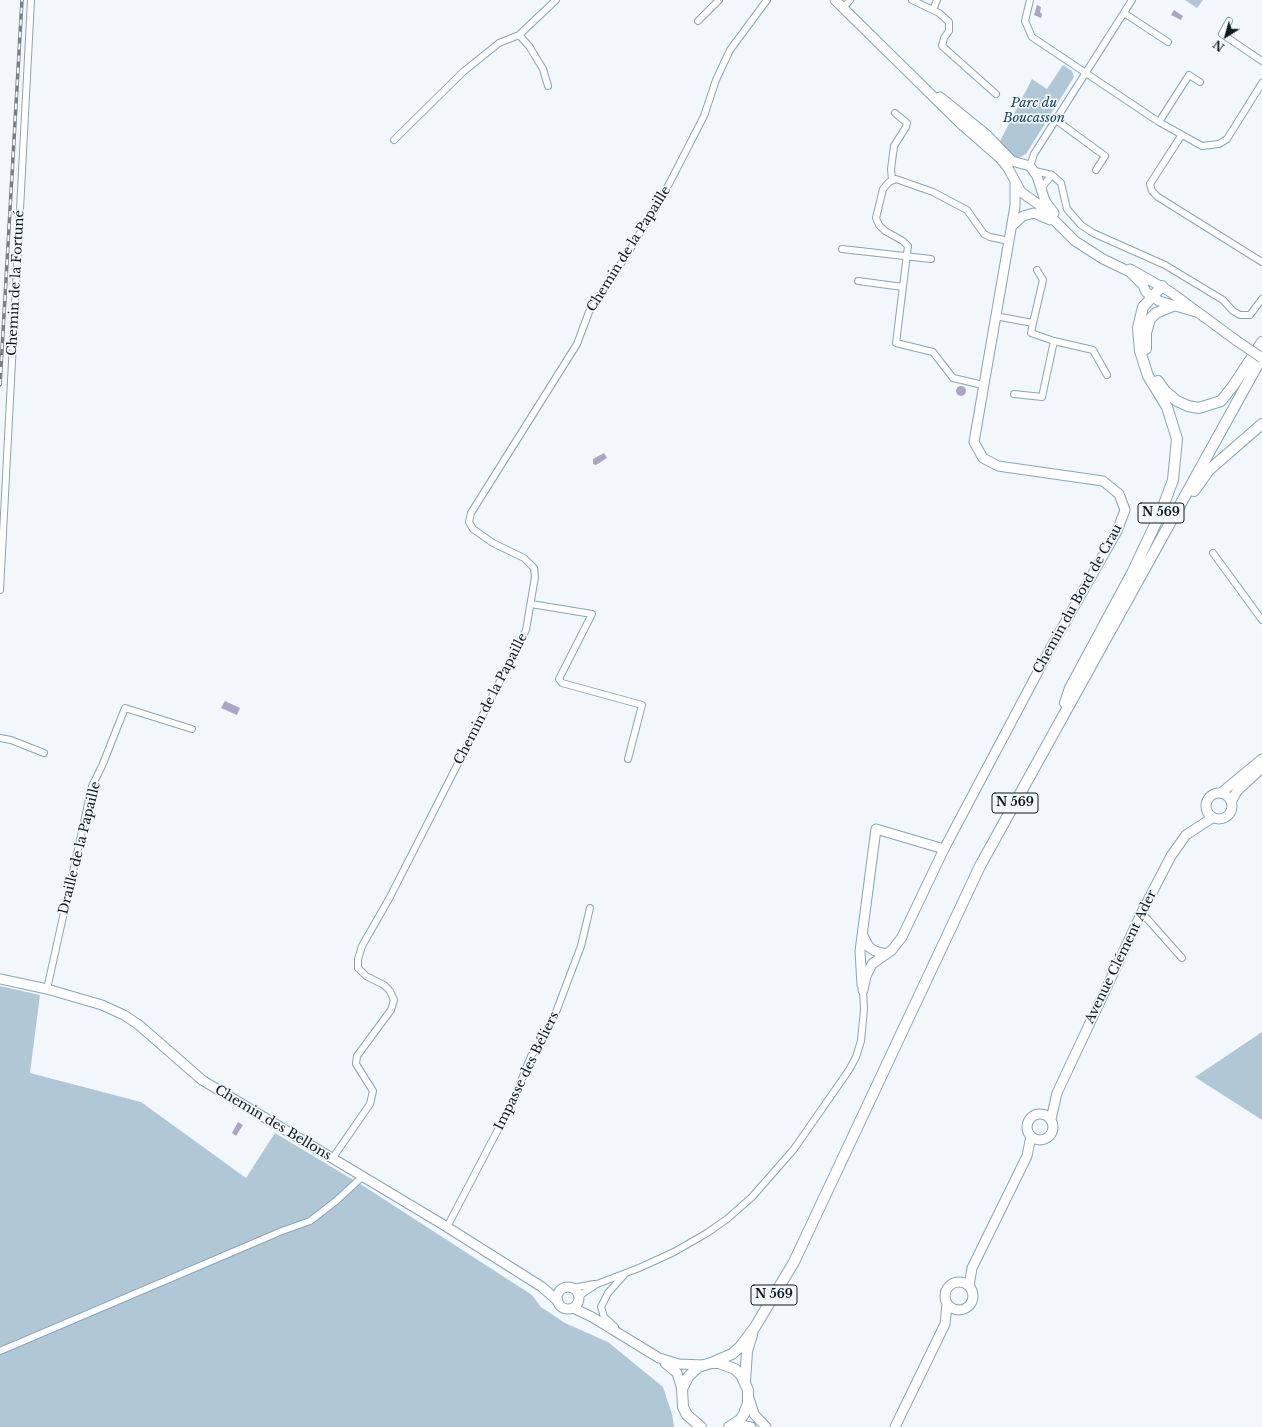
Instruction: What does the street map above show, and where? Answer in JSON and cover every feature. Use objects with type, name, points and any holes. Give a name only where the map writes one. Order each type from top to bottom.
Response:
[{"type":"main road","name":"N 569","points":[[1054,732],[1070,688],[1133,571],[1161,512],[1173,480],[1177,439],[1167,407],[1148,376],[1140,351],[1138,328],[1143,307],[1155,299],[1162,286]]},
{"type":"main road","points":[[1172,306],[1156,313],[1150,319],[1146,332],[1145,344],[1156,378],[1165,391],[1177,401],[1188,406],[1199,408],[1221,401],[1233,386],[1262,342]]},
{"type":"main road","name":"N 569","points":[[746,1382],[748,1346],[755,1327],[806,1237],[894,1044],[980,866],[1262,358]]},
{"type":"main road","name":"N 569","points":[[1162,537],[1209,470],[1262,424]]},
{"type":"main road","name":"N 569","points":[[707,1364],[734,1352],[755,1327]]},
{"type":"main road","points":[[697,1425],[683,1407],[682,1389],[692,1372],[707,1364],[727,1365],[738,1372],[746,1382],[749,1398],[744,1414],[732,1426]]},
{"type":"street","name":"Chemin de la Fortuné","points":[[0,590],[31,0]]},
{"type":"street","points":[[394,140],[463,72],[499,43],[519,35],[556,0]]},
{"type":"street","points":[[698,21],[719,0]]},
{"type":"street","name":"Chemin de la Papaille","points":[[332,1159],[370,1104],[373,1091],[356,1064],[357,1056],[391,1010],[394,1000],[390,991],[384,985],[366,976],[358,968],[358,959],[362,946],[390,897],[526,630],[532,604],[536,577],[534,568],[524,558],[493,543],[473,529],[469,522],[471,513],[577,344],[589,312],[628,253],[670,184],[704,116],[716,80],[730,50],[767,0]]},
{"type":"street","points":[[835,0],[960,123],[1000,158],[1011,174],[1015,184],[1058,225],[1091,252],[1130,272],[1155,299],[1172,306],[1196,312]]},
{"type":"street","points":[[843,8],[850,0]]},
{"type":"street","points":[[912,0],[939,13],[949,22],[949,31],[944,38],[942,46],[996,94]]},
{"type":"street","points":[[933,10],[937,0]]},
{"type":"street","points":[[1030,0],[1025,21],[1032,37],[1159,122],[1181,136],[1202,146],[1219,144],[1227,139],[1262,82]]},
{"type":"street","points":[[1011,174],[1012,168],[1025,166],[1034,154],[1132,0]]},
{"type":"street","points":[[1124,13],[1168,42]]},
{"type":"street","points":[[1230,21],[1222,34],[1262,62]]},
{"type":"street","points":[[519,35],[543,69],[548,86]]},
{"type":"street","points":[[1159,122],[1189,75],[1200,82]]},
{"type":"street","points":[[921,83],[987,135],[1012,161],[1040,173],[1052,175],[1061,183],[1067,209],[1072,216],[1093,233],[1166,265],[1223,300],[1233,311],[1240,315],[1250,316],[1262,299]]},
{"type":"street","points":[[892,180],[891,169],[894,146],[906,127],[906,123],[895,113]]},
{"type":"street","points":[[1056,120],[1105,156],[1096,170]]},
{"type":"street","points":[[1181,136],[1150,184],[1152,191],[1158,197],[1262,262]]},
{"type":"street","points":[[1025,166],[1042,189],[1048,206],[1074,233],[1107,257],[1162,286],[1196,312],[1262,358]]},
{"type":"street","points":[[1042,189],[1052,175]]},
{"type":"street","points":[[983,385],[953,378],[934,352],[896,343],[908,246],[903,241],[885,231],[879,225],[876,218],[883,189],[892,180],[896,179],[933,192],[967,210],[984,234],[990,237],[1009,241]]},
{"type":"street","name":"Chemin du Bord de Crau","points":[[863,990],[866,976],[872,964],[892,950],[902,937],[944,849],[1049,651],[1117,531],[1125,510],[1118,494],[1103,481],[1007,469],[989,463],[983,458],[974,442],[1012,226],[1015,206],[1015,184]]},
{"type":"street","name":"Chemin du Bord de Crau","points":[[1012,226],[1030,199],[1042,189]]},
{"type":"street","points":[[1012,226],[1023,216],[1034,213],[1058,225]]},
{"type":"street","points":[[842,248],[931,259]]},
{"type":"street","points":[[1037,270],[1043,280],[1031,333],[1054,341],[1093,350],[1107,375]]},
{"type":"street","points":[[858,281],[903,287]]},
{"type":"street","points":[[1155,299],[1156,313]]},
{"type":"street","points":[[995,316],[1033,323]]},
{"type":"street","points":[[1014,394],[1042,397],[1054,341]]},
{"type":"street","points":[[1213,553],[1262,620]]},
{"type":"street","points":[[532,604],[592,614],[559,679],[562,683],[642,705],[628,759]]},
{"type":"street","name":"Draille de la Papaille","points":[[47,989],[92,786],[102,766],[125,708],[192,729]]},
{"type":"street","points":[[0,738],[11,740],[44,753]]},
{"type":"street","points":[[1221,793],[1229,798],[1232,808],[1227,817],[1220,820],[1212,818],[1207,813],[1205,806],[1211,796],[1221,793],[1262,759]]},
{"type":"street","points":[[1231,802],[1237,791],[1262,768]]},
{"type":"street","name":"Avenue Clément Ader","points":[[1195,828],[1205,806]]},
{"type":"street","name":"Avenue Clément Ader","points":[[1051,1119],[1057,1093],[1142,913],[1175,849],[1186,835],[1212,818]]},
{"type":"street","name":"Chemin du Bord de Crau","points":[[597,1284],[674,1252],[712,1230],[741,1207],[779,1168],[818,1116],[856,1057],[863,1023],[863,990],[860,951],[876,829],[944,849]]},
{"type":"street","name":"Impasse des Béliers","points":[[447,1227],[514,1099],[531,1056],[542,1041],[556,1012],[581,946],[590,908]]},
{"type":"street","points":[[1142,913],[1182,958]]},
{"type":"street","points":[[863,936],[869,947],[874,951],[886,954]]},
{"type":"street","name":"Chemin des Bellons","points":[[0,979],[47,989],[102,1005],[124,1015],[139,1025],[202,1080],[447,1227],[542,1287],[558,1301]]},
{"type":"street","name":"Avenue Clément Ader","points":[[1038,1114],[1057,1093]]},
{"type":"street","points":[[969,1286],[972,1268],[1027,1156],[1040,1140],[1048,1138],[1052,1133],[1054,1126],[1051,1119],[1046,1115],[1038,1114],[1031,1117],[1027,1125],[1031,1136],[1027,1156]]},
{"type":"street","points":[[1031,1136],[1040,1140]]},
{"type":"street","points":[[0,1352],[282,1231],[310,1221],[336,1201],[362,1177]]},
{"type":"street","points":[[896,1427],[945,1324],[947,1304],[945,1299],[947,1289],[952,1284],[958,1282],[972,1268]]},
{"type":"street","points":[[624,1274],[608,1293],[601,1307],[604,1317],[629,1340]]},
{"type":"street","points":[[945,1324],[962,1310],[969,1307],[973,1299],[973,1291],[969,1286],[958,1282]]},
{"type":"street","points":[[597,1284],[573,1288],[566,1287],[561,1290],[558,1295],[558,1301],[562,1307],[573,1308],[659,1358],[677,1373],[682,1389]]},
{"type":"street","points":[[573,1308],[579,1298],[597,1284]]},
{"type":"street","name":"Chemin des Bellons","points":[[542,1287],[561,1290]]},
{"type":"street","points":[[573,1288],[592,1318]]},
{"type":"street","points":[[947,1304],[954,1309],[962,1310]]},
{"type":"street","points":[[659,1358],[674,1364],[707,1364]]},
{"type":"street","points":[[749,1398],[754,1414],[766,1427]]},
{"type":"street","points":[[732,1426],[751,1427]]},
{"type":"green space","points":[[1185,0],[1203,0],[1197,8]]},
{"type":"green space","name":"Parc du Boucasson","points":[[1063,65],[1072,71],[1074,77],[1026,154],[1017,159],[1011,156],[999,143],[1032,79],[1047,89]]},
{"type":"green space","points":[[0,986],[40,995],[30,1073],[141,1102],[246,1178],[275,1133],[365,1187],[532,1295],[541,1307],[565,1323],[608,1342],[663,1387],[672,1414],[674,1427],[0,1427]]},
{"type":"green space","points":[[1262,1032],[1262,1120],[1195,1077]]},
{"type":"shaded area","points":[[1037,5],[1041,7],[1041,18],[1034,15]]},
{"type":"shaded area","points":[[1174,10],[1183,16],[1181,20],[1171,15]]},
{"type":"shaded area","points":[[959,386],[963,386],[965,387],[965,395],[959,396],[956,393],[956,389]]},
{"type":"shaded area","points":[[604,453],[607,458],[596,465],[593,464],[593,459]]},
{"type":"shaded area","points":[[225,701],[240,708],[237,715],[221,708]]},
{"type":"shaded area","points":[[238,1122],[243,1125],[236,1136],[232,1133]]},
{"type":"railway","points":[[0,385],[22,0]]}]
